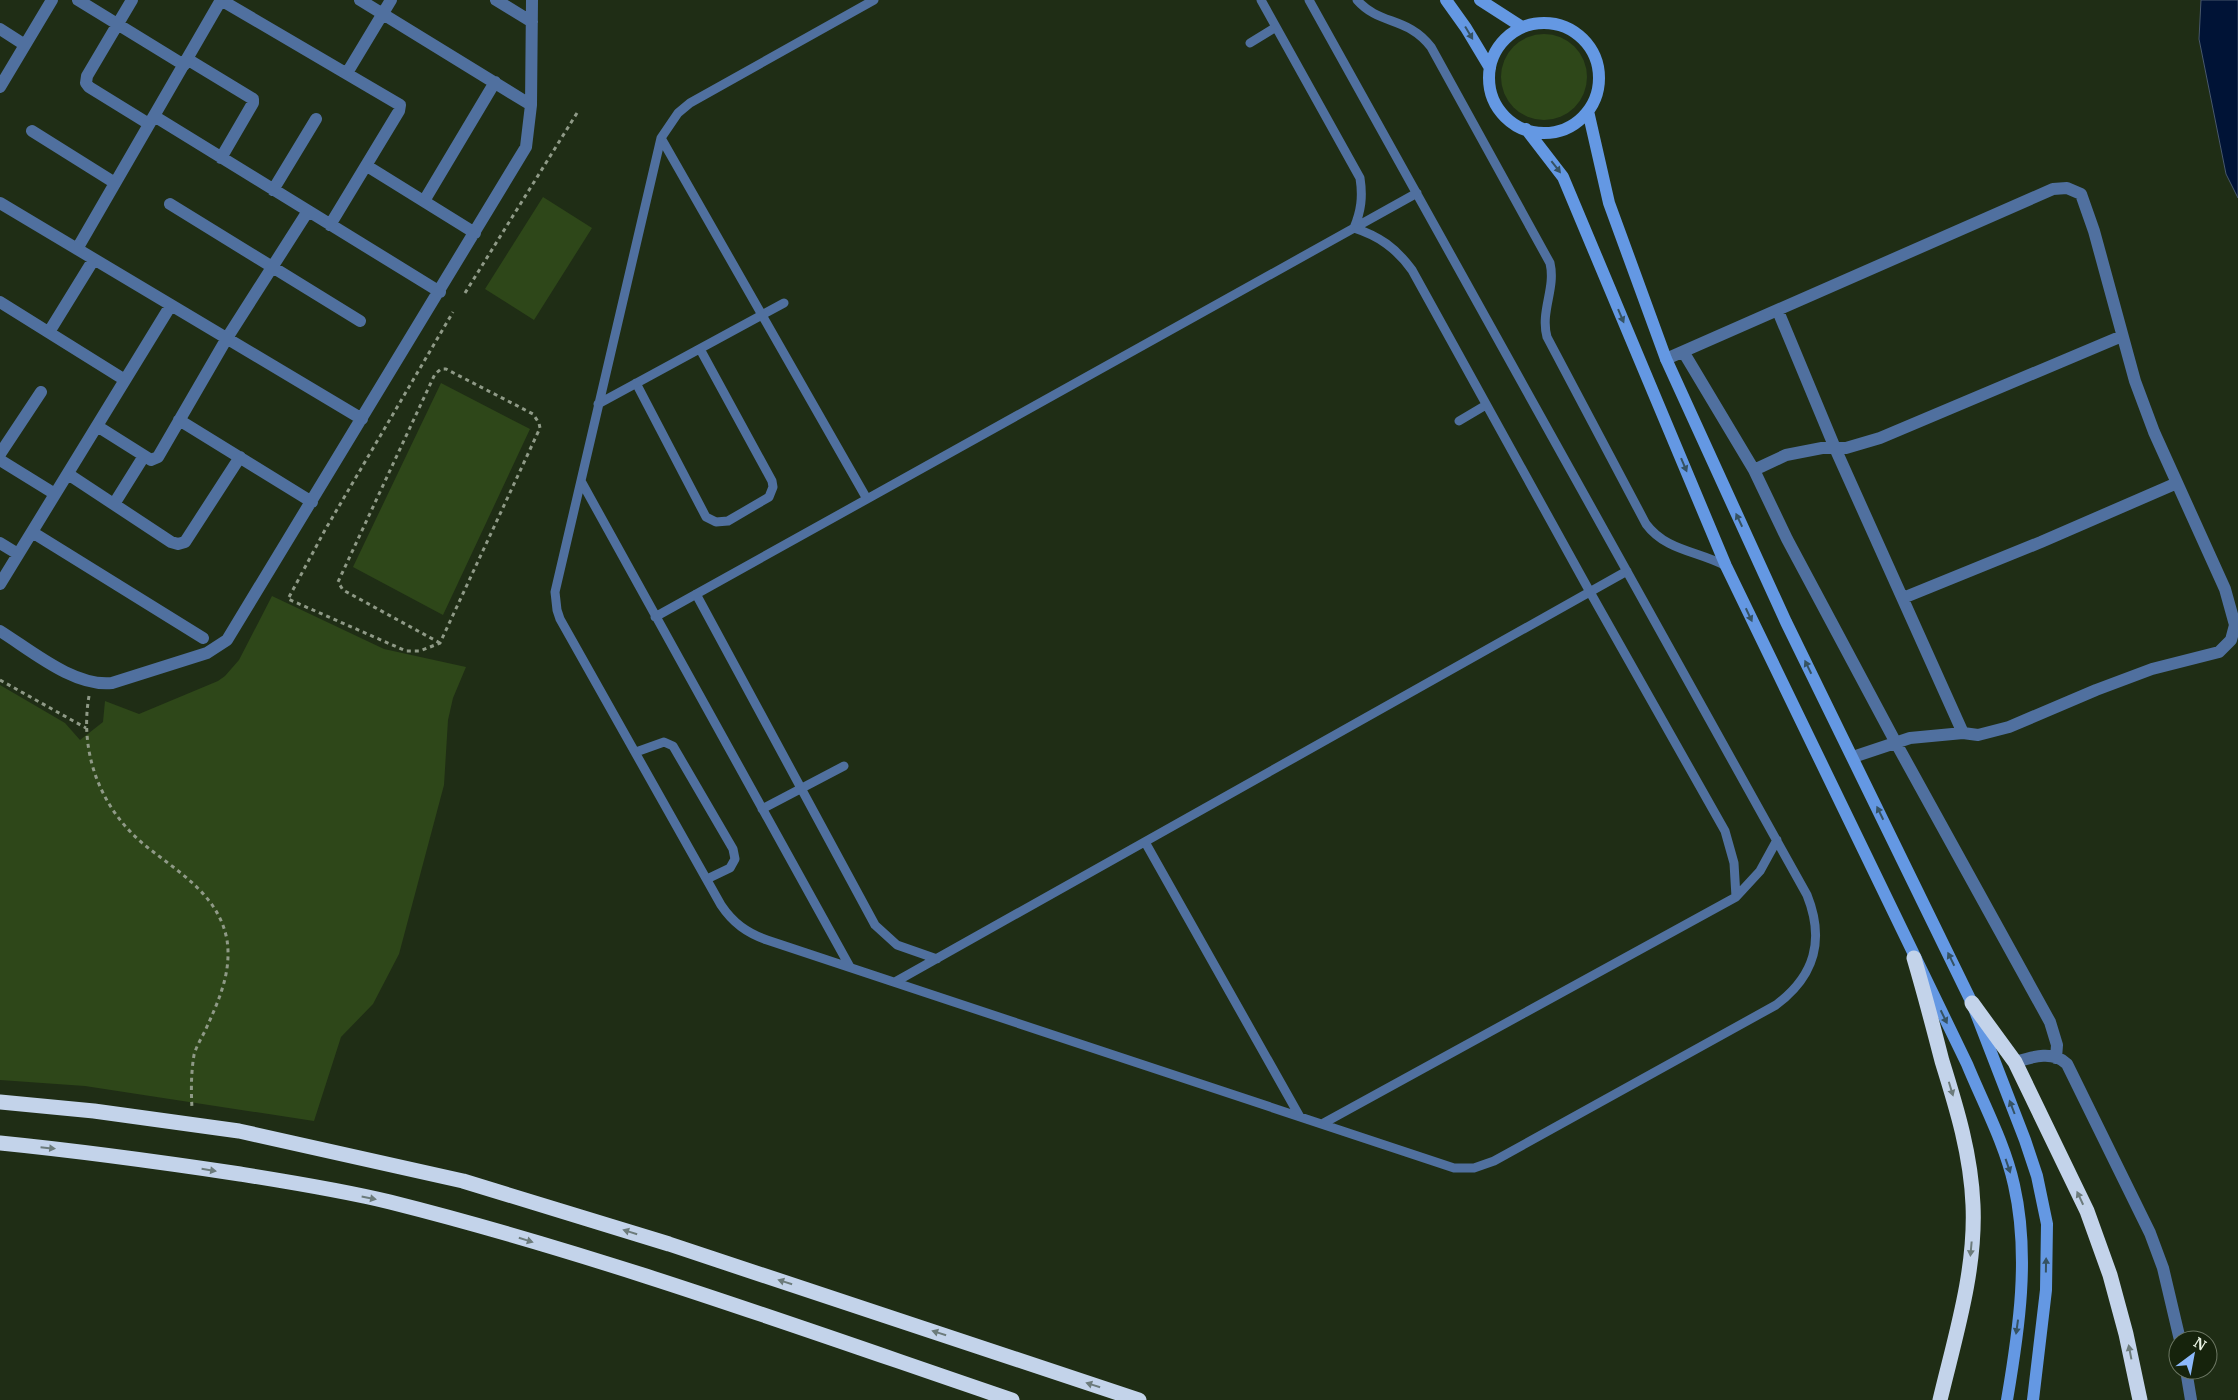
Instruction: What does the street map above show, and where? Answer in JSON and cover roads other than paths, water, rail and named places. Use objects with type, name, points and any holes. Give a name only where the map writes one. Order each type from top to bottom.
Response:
[{"type":"highway","points":[[1914,958],[1960,1116],[1969,1161],[1973,1207],[1971,1252],[1964,1298],[1940,1400]]},
{"type":"highway","points":[[1972,1003],[2015,1062],[2090,1220],[2110,1275],[2122,1317],[2140,1400]]},
{"type":"highway","points":[[0,1102],[94,1111],[239,1131],[463,1181],[669,1244],[1140,1400]]},
{"type":"highway","points":[[0,1143],[118,1156],[276,1180],[388,1202],[520,1238],[681,1288],[1012,1400]]},
{"type":"main road","points":[[1446,0],[1466,28],[1490,68],[1492,93],[1499,108],[1511,121],[1526,129],[1539,132],[1567,128],[1588,111],[1597,95],[1599,77],[1596,59],[1587,44],[1574,31],[1557,24],[1540,23],[1522,27],[1501,44],[1490,68]]},
{"type":"main road","points":[[1480,0],[1522,27]]},
{"type":"main road","points":[[1588,111],[1609,203],[1666,360],[1786,622],[1972,1003],[2025,1140],[2037,1176],[2047,1224],[2046,1290],[2032,1400]]},
{"type":"main road","points":[[1526,129],[1563,177],[1726,566],[1914,958],[1967,1064],[2014,1184],[2020,1229],[2022,1291],[2007,1400]]},
{"type":"street","points":[[0,87],[52,0]]},
{"type":"street","points":[[78,0],[117,24],[253,99],[253,103],[221,158]]},
{"type":"street","points":[[132,0],[87,76],[86,82],[89,87],[221,158],[440,292]]},
{"type":"street","points":[[78,249],[221,0],[400,104],[400,111],[330,225]]},
{"type":"street","points":[[360,0],[531,105]]},
{"type":"street","points":[[347,73],[391,0]]},
{"type":"street","points":[[496,0],[532,22]]},
{"type":"street","points":[[0,631],[75,678],[92,683],[112,683],[218,648],[234,630],[526,147],[531,105],[532,0]]},
{"type":"street","points":[[0,29],[25,45]]},
{"type":"street","points":[[424,201],[495,82]]},
{"type":"street","points":[[273,190],[316,119]]},
{"type":"street","points":[[32,131],[115,183]]},
{"type":"street","points":[[367,166],[475,234]]},
{"type":"street","points":[[1666,360],[2053,189],[2067,188],[2081,194],[2094,231],[2122,336],[2154,432],[2225,589],[2235,625],[2231,640],[2219,652],[2152,669],[2096,690],[2009,727],[1978,735],[1963,733],[1910,738],[1853,757]]},
{"type":"street","points":[[0,203],[362,419]]},
{"type":"street","points":[[170,204],[360,321]]},
{"type":"street","points":[[97,426],[153,461],[158,457],[226,338],[308,211]]},
{"type":"street","points":[[48,332],[94,259]]},
{"type":"street","points":[[0,302],[125,380]]},
{"type":"street","points":[[0,584],[171,305]]},
{"type":"street","points":[[1778,311],[1835,448],[1963,733]]},
{"type":"street","points":[[1754,470],[1786,455],[1822,448],[1846,448],[1880,438],[2122,336]]},
{"type":"street","points":[[1684,353],[1754,470],[1787,539],[1896,743],[2050,1022],[2057,1045],[2056,1058]]},
{"type":"street","points":[[0,454],[41,392]]},
{"type":"street","points":[[179,420],[312,502]]},
{"type":"street","points":[[114,504],[144,456]]},
{"type":"street","points":[[68,474],[171,542],[181,543],[240,457]]},
{"type":"street","points":[[0,460],[55,494]]},
{"type":"street","points":[[1903,598],[2041,542],[2177,483]]},
{"type":"street","points":[[32,532],[203,638]]},
{"type":"street","points":[[0,543],[18,554]]},
{"type":"street","points":[[2015,1062],[2034,1056],[2056,1058],[2063,1060],[2073,1074],[2150,1233],[2163,1268],[2178,1330]]},
{"type":"street","points":[[2188,1380],[2191,1400]]},
{"type":"lane","points":[[874,0],[690,103],[674,119],[661,138],[555,592],[557,610],[728,915],[745,931],[1454,1168],[1474,1168],[1494,1161],[1776,1005],[1799,984],[1808,970],[1816,940],[1812,909],[1777,840],[1309,0]]},
{"type":"lane","points":[[1261,0],[1360,178],[1362,196],[1360,212],[1354,228]]},
{"type":"lane","points":[[1357,0],[1378,16],[1399,22],[1417,31],[1431,47],[1550,263],[1552,284],[1544,320],[1547,337],[1646,524],[1652,533],[1668,545],[1703,555],[1726,566]]},
{"type":"lane","points":[[1250,43],[1276,27]]},
{"type":"lane","points":[[661,138],[866,499]]},
{"type":"lane","points":[[656,617],[1417,193]]},
{"type":"lane","points":[[1354,228],[1371,234],[1387,243],[1401,255],[1412,270],[1725,831],[1734,863],[1736,897]]},
{"type":"lane","points":[[598,404],[784,303]]},
{"type":"lane","points":[[636,384],[706,517],[716,522],[728,521],[768,497],[772,492],[772,481],[700,349]]},
{"type":"lane","points":[[1459,421],[1486,405]]},
{"type":"lane","points":[[581,481],[850,967]]},
{"type":"lane","points":[[895,982],[1627,571]]},
{"type":"lane","points":[[696,594],[875,925],[889,940],[902,948],[937,959]]},
{"type":"lane","points":[[636,752],[664,742],[673,746],[728,841],[735,854],[733,864],[730,868],[707,879]]},
{"type":"lane","points":[[762,809],[844,766]]},
{"type":"lane","points":[[1322,1124],[1736,897],[1760,871],[1777,840]]},
{"type":"lane","points":[[1145,842],[1300,1117]]},
{"type":"water","points":[[2201,0],[2238,0],[2238,198],[2226,174],[2199,39]]}]
